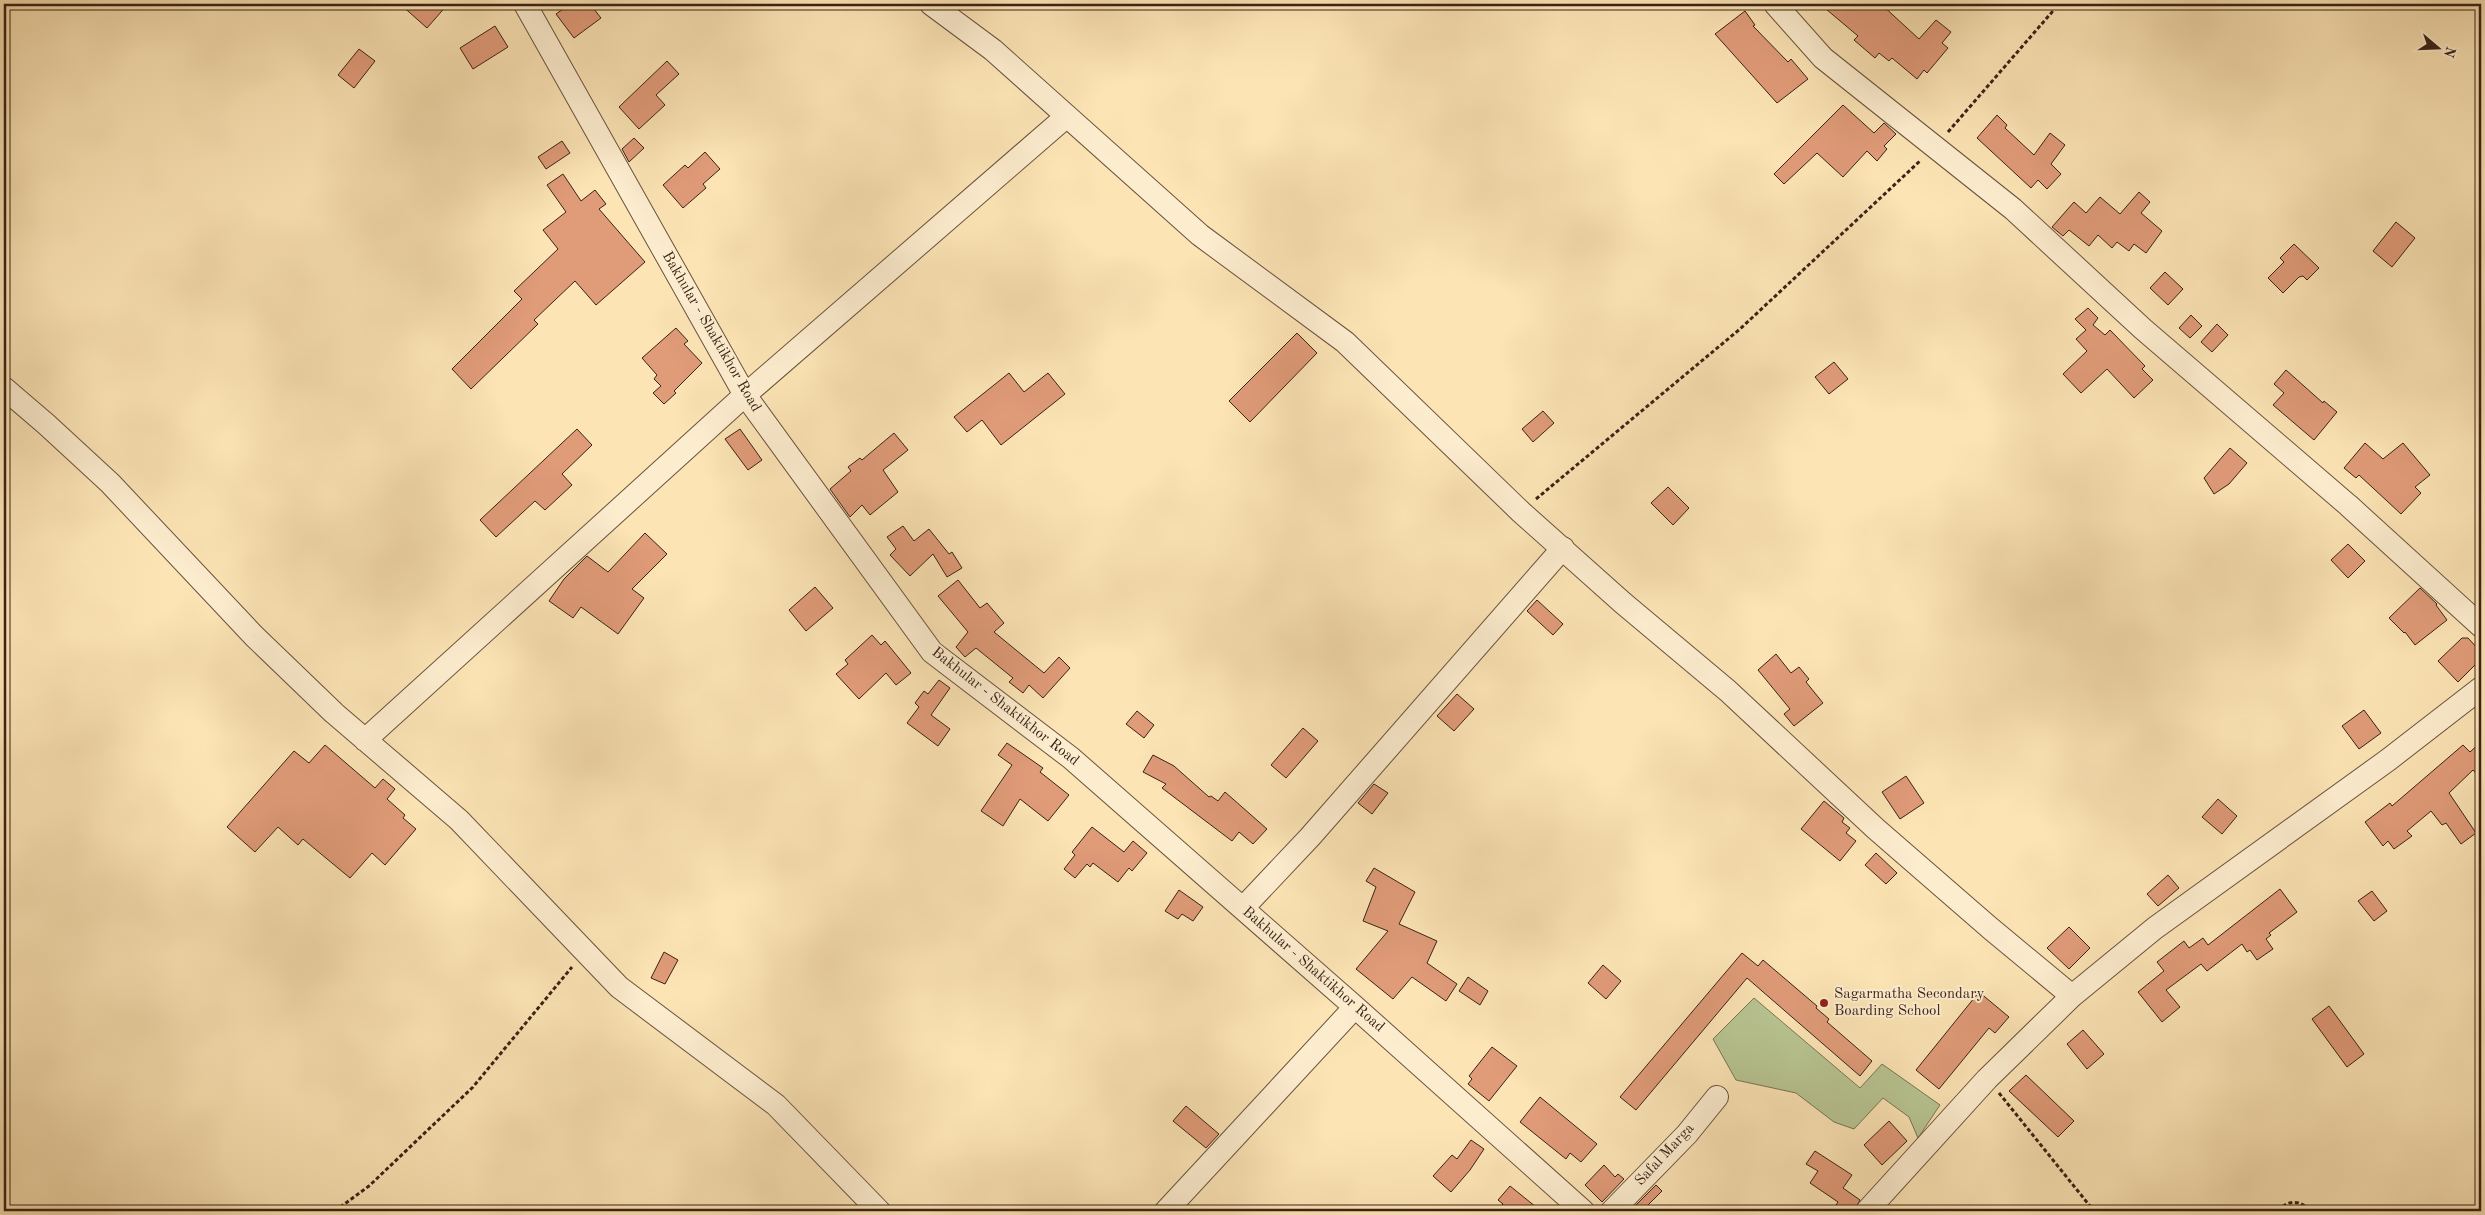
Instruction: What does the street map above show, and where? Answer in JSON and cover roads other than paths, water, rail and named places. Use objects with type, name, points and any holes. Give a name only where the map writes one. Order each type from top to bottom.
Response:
[{"type":"street","name":"Bakhular - Shaktikhor Road","points":[[525,4],[745,395],[932,652],[1071,758],[1355,1006],[1583,1211]]},
{"type":"street","points":[[931,4],[993,50],[1200,235],[1345,342],[1521,512],[1623,603],[1728,691],[1876,828],[1990,928],[2072,996]]},
{"type":"street","points":[[1775,4],[1824,58],[2013,209],[2144,329],[2340,499],[2481,626]]},
{"type":"street","points":[[365,740],[745,395],[1067,116]]},
{"type":"street","points":[[4,388],[110,483],[254,636],[365,740],[459,820],[618,987],[776,1105],[879,1211]]},
{"type":"street","points":[[1243,908],[1310,837],[1563,548]]},
{"type":"street","points":[[1867,1211],[1987,1079],[2072,996],[2155,928],[2388,760],[2481,688]]},
{"type":"street","points":[[1166,1211],[1355,1006]]},
{"type":"street","name":"Safal Marga","points":[[1612,1211],[1687,1134],[1717,1097]]},
{"type":"place","name":"Sagarmatha Secondary Boarding School","points":[[1824,1003]]}]
